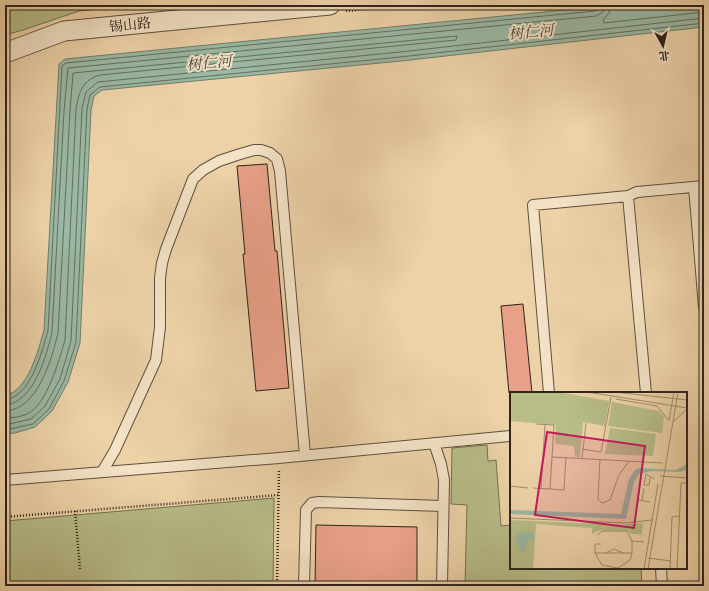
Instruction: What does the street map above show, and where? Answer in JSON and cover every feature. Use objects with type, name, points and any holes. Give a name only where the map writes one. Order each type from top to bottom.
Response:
[{"type":"street","name":"锡山路","points":[[5,43],[63,22],[233,5]]},
{"type":"street","name":"锡山路","points":[[5,52],[64,31],[330,5]]},
{"type":"lane","points":[[102,472],[115,450],[156,360],[160,328],[160,278],[162,263],[193,179],[203,170],[219,161],[254,150],[261,150],[270,153],[276,159],[280,170],[305,455]]},
{"type":"lane","points":[[549,392],[533,205],[628,196],[637,192],[704,186]]},
{"type":"lane","points":[[694,187],[704,307]]},
{"type":"lane","points":[[628,196],[646,392]]},
{"type":"lane","points":[[5,480],[279,458],[510,436]]},
{"type":"lane","points":[[434,444],[441,464],[444,480],[442,586]]},
{"type":"lane","points":[[304,586],[306,510],[312,503],[443,506]]},
{"type":"lane","points":[[661,569],[662,586]]},
{"type":"path","points":[[277,586],[279,458]]},
{"type":"path","points":[[5,517],[278,495]]},
{"type":"path","points":[[75,511],[80,569]]},
{"type":"green space","points":[[5,5],[142,5],[79,11],[5,35]]},
{"type":"green space","points":[[487,445],[488,461],[496,460],[501,526],[510,525],[510,569],[641,569],[642,586],[465,586],[467,505],[451,504],[452,448]]},
{"type":"green space","points":[[274,498],[273,586],[5,586],[5,521]]},
{"type":"water","name":"树仁河","points":[[615,5],[704,5],[704,27],[401,61],[102,90],[94,96],[91,110],[80,343],[68,382],[52,411],[35,427],[15,433],[5,434],[5,396],[20,386],[26,378],[39,348],[44,330],[59,64],[65,59]]},
{"type":"building","points":[[267,164],[275,251],[277,251],[289,388],[256,391],[243,254],[245,254],[237,166]]},
{"type":"building","points":[[523,304],[532,392],[509,393],[501,306]]},
{"type":"building","points":[[316,525],[417,527],[417,586],[315,586]]}]
